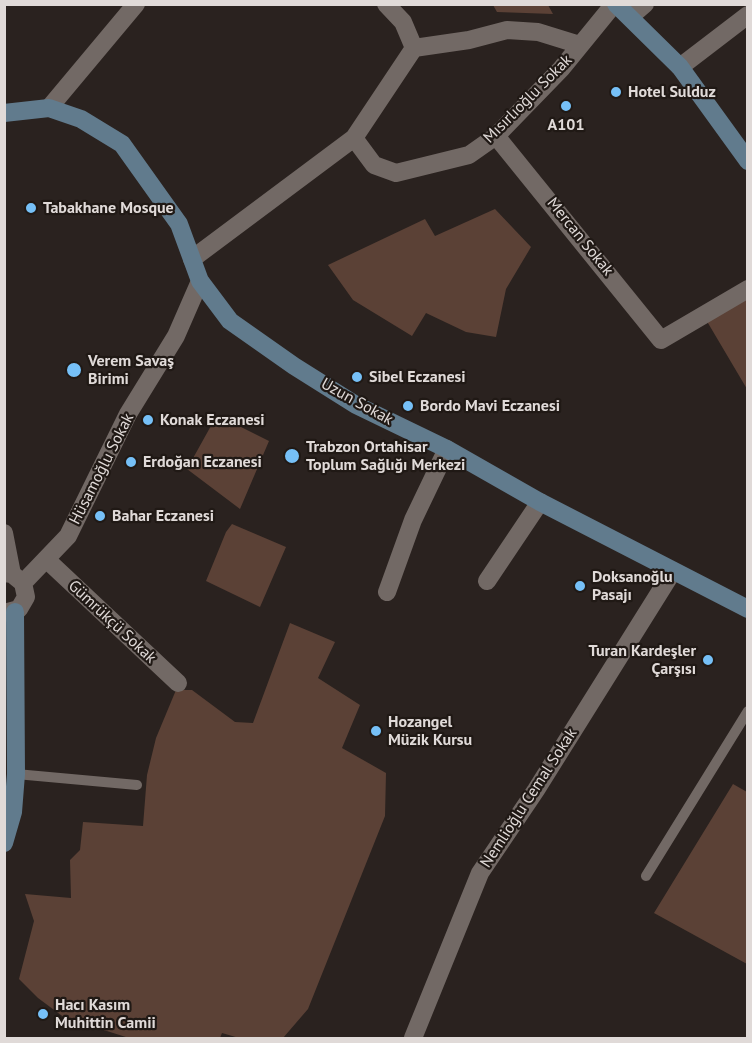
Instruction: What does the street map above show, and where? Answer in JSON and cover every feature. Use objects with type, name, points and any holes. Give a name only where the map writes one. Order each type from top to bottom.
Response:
[{"type":"street","points":[[4,113],[49,108],[136,4]]},
{"type":"street","points":[[386,4],[403,22],[414,48]]},
{"type":"street","points":[[615,4],[680,67],[747,161]]},
{"type":"street","name":"Mısırlıoğlu Sokak","points":[[354,138],[374,165],[396,173],[469,155],[496,136],[615,4]]},
{"type":"street","points":[[630,18],[645,4]]},
{"type":"street","points":[[680,67],[747,15]]},
{"type":"street","points":[[192,260],[354,138],[414,48],[469,40],[507,30],[538,32],[580,45]]},
{"type":"street","name":"Uzun Sokak","points":[[49,108],[81,119],[122,144],[179,224],[200,280],[231,321],[294,366],[356,405],[447,449],[540,502],[747,609]]},
{"type":"street","name":"Mercan Sokak","points":[[496,136],[661,340],[747,289]]},
{"type":"street","name":"Hüsamoğlu Sokak","points":[[13,577],[47,560],[68,536],[128,414],[176,336],[200,280]]},
{"type":"street","points":[[387,592],[413,520],[447,449]]},
{"type":"street","points":[[487,580],[540,502]]},
{"type":"street","points":[[4,533],[13,577],[26,597],[24,603],[10,612],[16,774],[13,812],[4,843]]},
{"type":"street","name":"Gümrükçü Sokak","points":[[47,560],[178,683]]},
{"type":"street","name":"Nemlioğlu Cemal Sokak","points":[[413,1038],[480,873],[536,790],[673,572]]},
{"type":"lane","points":[[646,876],[747,711]]},
{"type":"lane","points":[[16,774],[137,785]]},
{"type":"shaded area","points":[[493,5],[548,5],[553,14],[497,12]]},
{"type":"shaded area","points":[[495,209],[531,247],[506,289],[496,337],[466,332],[426,313],[412,336],[353,300],[328,265],[425,219],[435,236]]},
{"type":"shaded area","points":[[747,294],[747,389],[705,318]]},
{"type":"shaded area","points":[[217,415],[269,441],[240,509],[187,469]]},
{"type":"shaded area","points":[[232,524],[286,547],[260,607],[206,581],[226,532]]},
{"type":"shaded area","points":[[290,623],[335,642],[318,678],[360,705],[342,748],[386,773],[385,816],[308,1009],[283,1038],[239,1038],[222,1033],[220,1038],[129,1038],[91,1026],[81,1030],[38,998],[19,979],[34,921],[25,894],[71,898],[70,860],[80,850],[83,822],[143,826],[147,775],[156,738],[176,690],[192,690],[235,722],[253,723]]},
{"type":"shaded area","points":[[733,784],[747,792],[747,964],[654,913]]},
{"type":"place","name":"Hotel Sulduz","points":[[616,92]]},
{"type":"place","name":"A101","points":[[566,106]]},
{"type":"place","name":"Tabakhane Mosque","points":[[31,208]]},
{"type":"place","name":"Verem Savaş Birimi","points":[[74,370]]},
{"type":"place","name":"Sibel Eczanesi","points":[[357,377]]},
{"type":"place","name":"Bordo Mavi Eczanesi","points":[[408,406]]},
{"type":"place","name":"Konak Eczanesi","points":[[148,420]]},
{"type":"place","name":"Trabzon Ortahisar Toplum Sağlığı Merkezi","points":[[292,456]]},
{"type":"place","name":"Erdoğan Eczanesi","points":[[131,462]]},
{"type":"place","name":"Bahar Eczanesi","points":[[100,516]]},
{"type":"place","name":"Doksanoğlu Pasajı","points":[[580,586]]},
{"type":"place","name":"Turan Kardeşler Çarşısı","points":[[708,660]]},
{"type":"place","name":"Hozangel Müzik Kursu","points":[[376,731]]},
{"type":"place","name":"Hacı Kasım Muhittin Camii","points":[[43,1014]]}]
